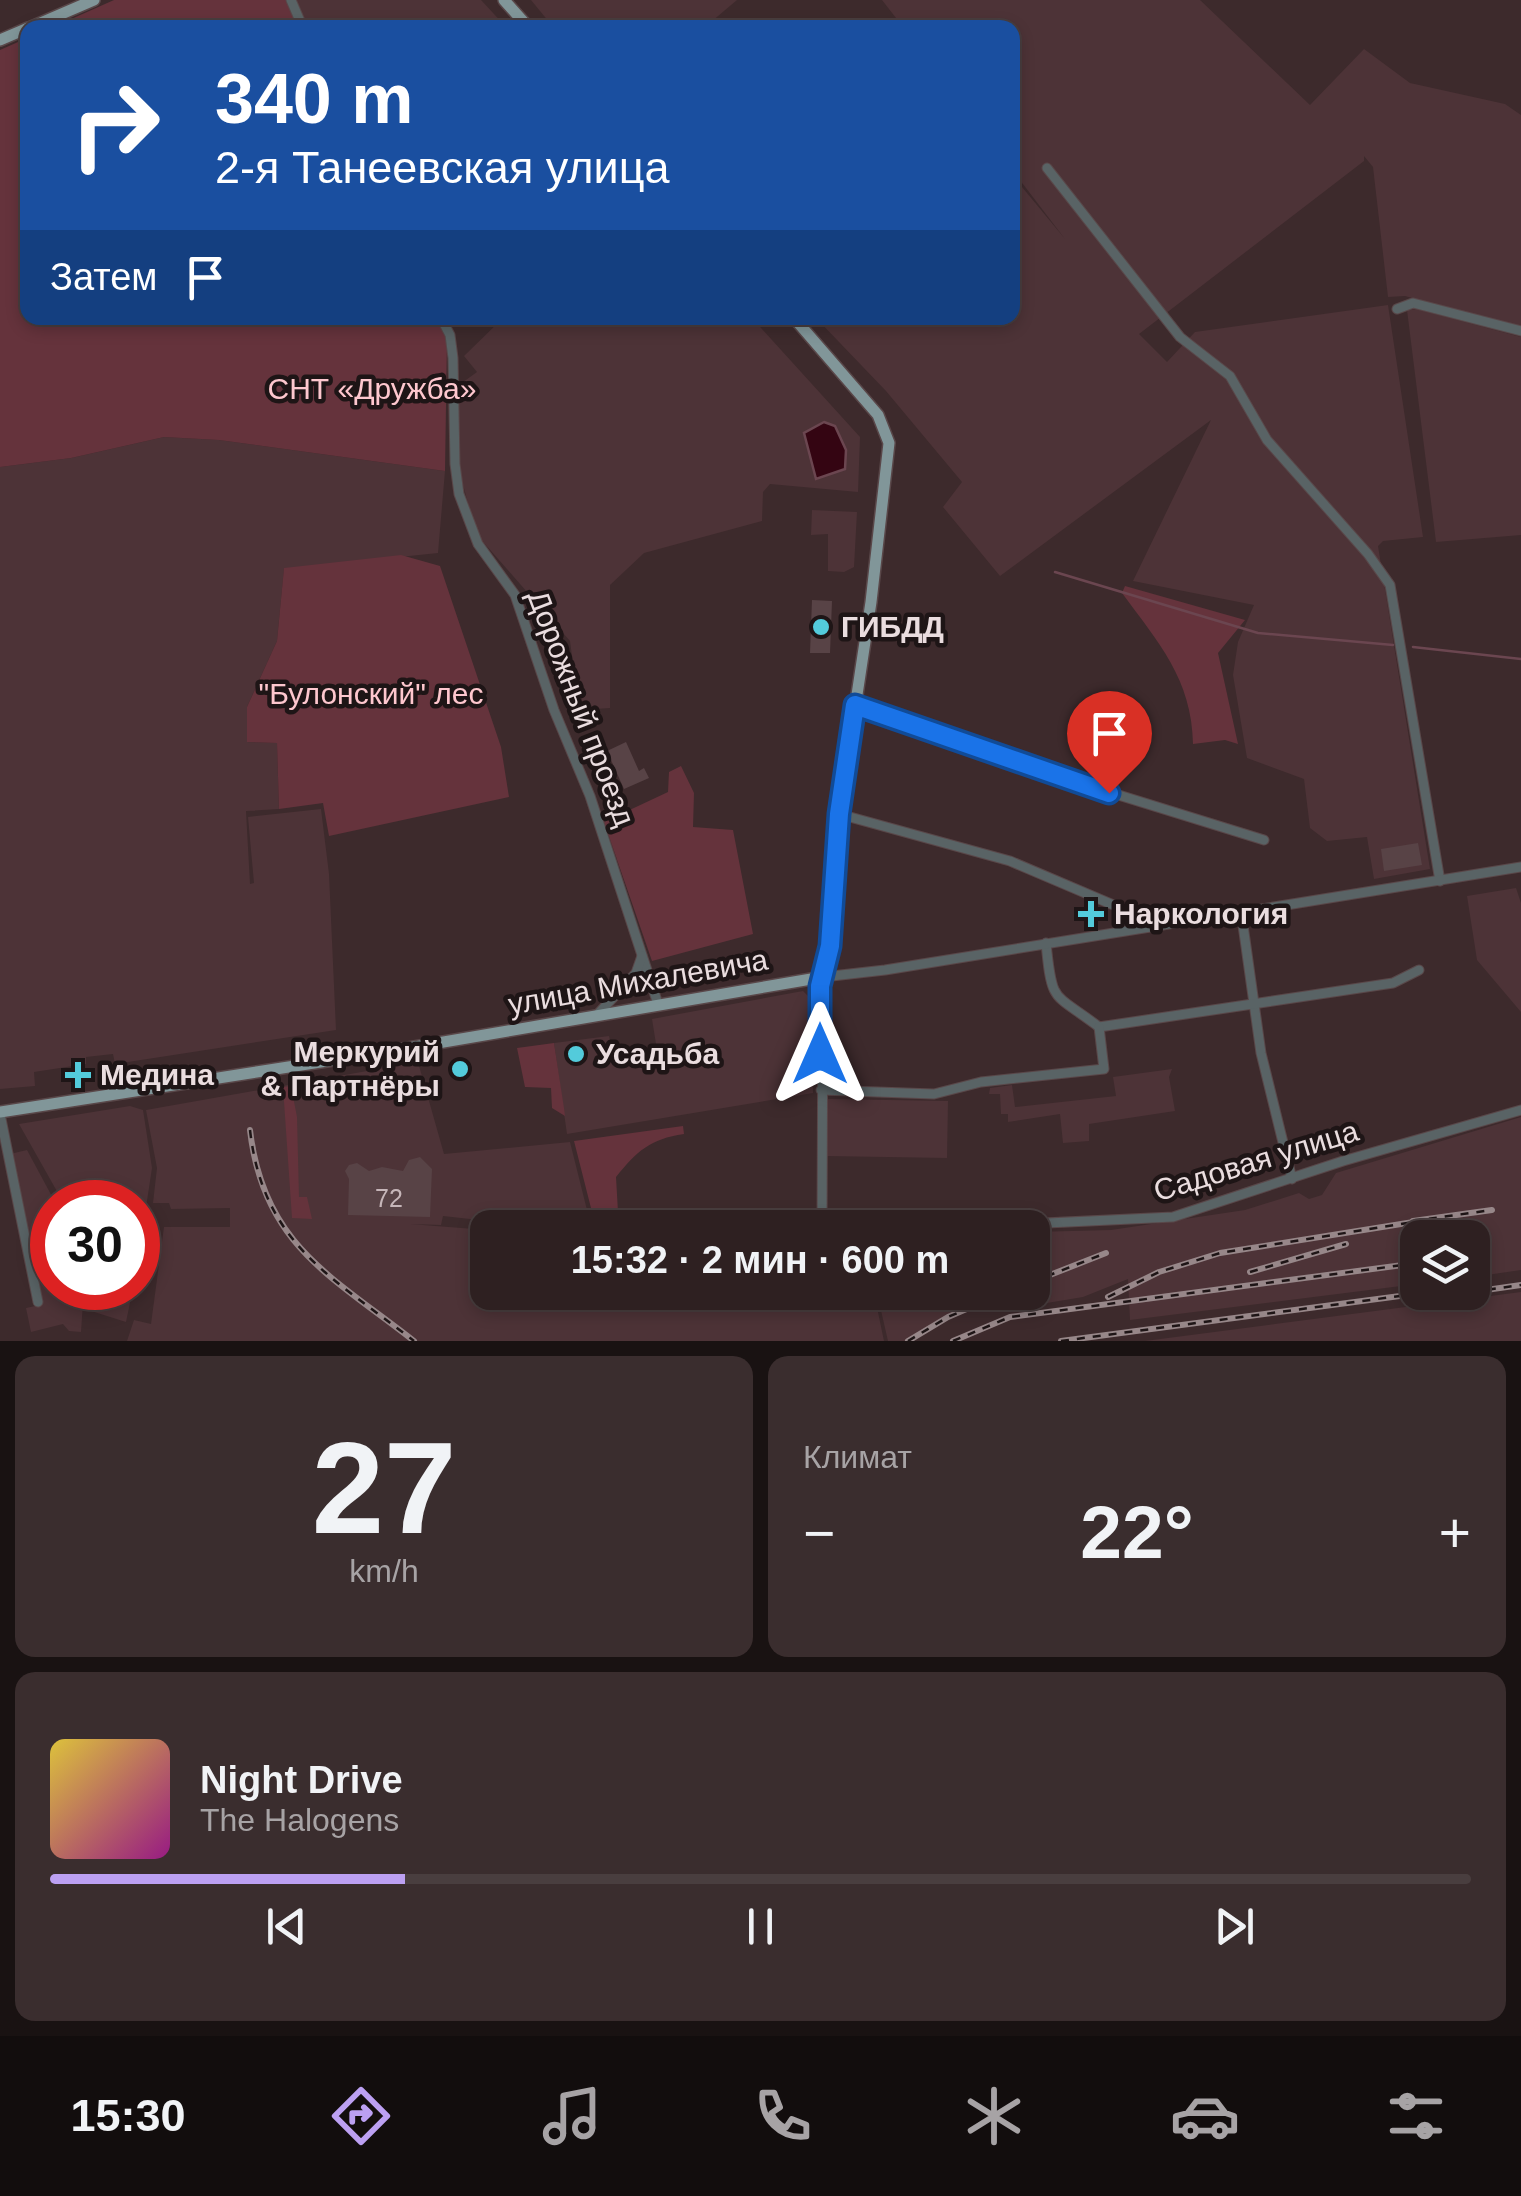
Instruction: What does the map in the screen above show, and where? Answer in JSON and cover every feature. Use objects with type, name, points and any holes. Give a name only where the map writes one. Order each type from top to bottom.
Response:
[{"type":"main road","points":[[47,20],[94,0]]},
{"type":"main road","points":[[504,0],[522,20]]},
{"type":"main road","points":[[800,325],[878,415],[889,443],[839,814],[830,946],[823,977]]},
{"type":"main road","name":"улица Михалевича","points":[[0,1113],[823,977]]},
{"type":"street","points":[[1047,168],[1180,336],[1230,376],[1266,440],[1368,554],[1390,585],[1440,880]]},
{"type":"street","points":[[1397,309],[1413,303],[1521,331]]},
{"type":"street","name":"Дорожный проезд","points":[[445,325],[453,358],[455,464],[460,494],[478,544],[515,595],[658,1004]]},
{"type":"street","points":[[855,705],[999,758],[1264,840]]},
{"type":"street","points":[[839,814],[1010,861],[1144,918],[1151,925]]},
{"type":"street","name":"улица Михалевича","points":[[823,977],[1521,867]]},
{"type":"street","points":[[1241,911],[1272,1109],[1292,1179]]},
{"type":"street","points":[[1046,943],[1050,988],[1064,1006],[1099,1026],[1392,983],[1418,970]]},
{"type":"street","points":[[596,1016],[636,973],[642,961],[641,948]]},
{"type":"street","points":[[822,1210],[823,977]]},
{"type":"street","points":[[820,1090],[934,1094],[981,1082],[1104,1068],[1099,1026]]},
{"type":"street","name":"Садовая улица","points":[[1050,1223],[1173,1218],[1521,1110]]},
{"type":"street","points":[[0,1113],[30,1262]]},
{"type":"shaded area","points":[[294,0],[481,0],[500,20],[303,20]]},
{"type":"shaded area","points":[[531,0],[737,0],[713,20],[547,20]]},
{"type":"shaded area","points":[[882,0],[1200,0],[1310,105],[1364,49],[1410,83],[1505,104],[1521,115],[1521,328],[1405,296],[1388,297],[1373,167],[1364,156],[1364,161],[1139,334],[1167,362],[1195,332],[1388,305],[1423,537],[1383,541],[1378,546],[1430,869],[1374,879],[1367,837],[1327,841],[1310,828],[1304,779],[1247,758],[1233,675],[1238,642],[1254,605],[1133,581],[1211,420],[1000,576],[943,507],[962,482],[886,391],[823,325],[1020,325],[1020,184],[1065,239],[1020,180],[1020,20],[898,20]]},
{"type":"shaded area","points":[[1416,309],[1521,337],[1521,535],[1436,542],[1407,310]]},
{"type":"shaded area","points":[[496,325],[758,325],[860,437],[858,492],[770,484],[763,492],[762,521],[644,553],[610,585],[610,708],[579,710],[570,641],[477,535],[458,467],[459,385],[477,372],[464,356]]},
{"type":"shaded area","points":[[824,422],[835,426],[846,450],[845,469],[816,479],[804,433]]},
{"type":"shaded area","points":[[164,437],[219,440],[445,471],[438,553],[284,569],[277,641],[247,707],[247,742],[277,743],[279,809],[246,811],[250,884],[254,883],[248,817],[321,809],[329,874],[336,1030],[115,1064],[113,1054],[86,1057],[86,1064],[34,1072],[35,1086],[0,1089],[0,467],[71,458]]},
{"type":"shaded area","points":[[812,510],[857,512],[854,567],[844,572],[828,571],[828,534],[811,535]]},
{"type":"shaded area","points":[[1516,888],[1521,903],[1521,1012],[1477,960],[1467,896]]},
{"type":"shaded area","points":[[803,991],[812,1000],[813,1093],[567,1134],[554,1043],[609,1036],[615,1063],[644,1058],[646,1071],[660,1069],[652,1019]]},
{"type":"shaded area","points":[[418,1062],[444,1154],[570,1142],[587,1210],[470,1210],[470,1219],[443,1216],[441,1225],[410,1224],[470,1229],[470,1310],[878,1310],[884,1341],[127,1341],[134,1320],[151,1324],[153,1310],[160,1310],[164,1227],[230,1227],[230,1208],[171,1209],[169,1203],[160,1203],[160,1180],[156,1180],[146,1110]]},
{"type":"shaded area","points":[[1172,1069],[1169,1077],[1175,1111],[1089,1124],[1089,1141],[1063,1143],[1060,1114],[1008,1122],[1008,1114],[1001,1114],[1000,1094],[989,1094],[990,1088],[1012,1085],[1015,1107],[1116,1096],[1113,1077]]},
{"type":"shaded area","points":[[827,1099],[948,1101],[947,1158],[826,1156]]},
{"type":"shaded area","points":[[130,1106],[143,1110],[152,1168],[150,1180],[51,1180],[19,1124]]},
{"type":"shaded area","points":[[1521,1117],[1521,1270],[1490,1275],[1490,1220],[1400,1220],[1400,1286],[1130,1320],[1128,1279],[1083,1297],[1050,1302],[1050,1232],[1111,1230],[1245,1210],[1299,1193],[1309,1199],[1322,1195],[1336,1173]]},
{"type":"shaded area","points":[[27,1150],[43,1180],[30,1180],[30,1255],[10,1154]]},
{"type":"shaded area","points":[[1521,1292],[1521,1341],[1145,1341],[1400,1308],[1490,1310],[1490,1296]]},
{"type":"shaded area","points":[[26,1308],[82,1310],[81,1332],[69,1331],[63,1324],[31,1332]]},
{"type":"shaded area","points":[[88,1310],[128,1310],[126,1322]]},
{"type":"shaded area","points":[[881,1310],[969,1310],[912,1341],[888,1341]]},
{"type":"green space","points":[[114,0],[286,0],[296,20],[69,20]]},
{"type":"green space","name":"СНТ «Дружба»","points":[[20,41],[20,325],[440,325],[447,339],[445,471],[219,440],[164,437],[71,458],[0,467],[0,50]]},
{"type":"green space","name":"\"Булонский\" лес","points":[[401,555],[440,566],[501,747],[509,797],[329,836],[323,803],[279,809],[277,743],[247,742],[247,707],[277,641],[284,568]]},
{"type":"green space","points":[[1125,586],[1245,620],[1218,653],[1238,744],[1225,740],[1193,744],[1187,700],[1180,681],[1160,645],[1122,593]]},
{"type":"green space","points":[[681,766],[694,793],[693,827],[733,830],[753,934],[652,961],[604,822],[668,792],[669,772]]},
{"type":"green space","points":[[554,1043],[565,1116],[552,1108],[551,1088],[525,1087],[517,1048]]},
{"type":"green space","points":[[291,1086],[297,1117],[299,1197],[307,1197],[312,1219],[292,1218],[283,1087]]},
{"type":"green space","points":[[683,1126],[684,1134],[645,1148],[616,1177],[618,1210],[591,1210],[574,1141]]},
{"type":"building","name":"ГИБДД","points":[[812,600],[832,601],[830,653],[810,653]]},
{"type":"building","points":[[626,742],[639,771],[644,768],[649,778],[624,789],[607,751]]},
{"type":"building","points":[[1418,843],[1422,865],[1384,871],[1381,849]]},
{"type":"building","points":[[420,1157],[432,1169],[430,1217],[348,1215],[349,1179],[345,1171],[349,1165],[357,1163],[369,1171],[382,1167],[403,1171],[409,1160]]},
{"type":"waterway","points":[[1055,572],[1258,633],[1393,645]]},
{"type":"waterway","points":[[1413,647],[1521,659]]},
{"type":"railway","points":[[250,1130],[257,1169],[269,1202],[286,1230],[329,1276],[414,1341]]},
{"type":"railway","points":[[1420,1220],[1492,1210]]},
{"type":"railway","points":[[1108,1297],[1159,1272],[1220,1253],[1400,1224]]},
{"type":"railway","points":[[1250,1272],[1346,1244]]},
{"type":"railway","points":[[1050,1275],[1106,1253]]},
{"type":"railway","points":[[953,1341],[1010,1317],[1400,1265]]},
{"type":"railway","points":[[1490,1289],[1521,1285]]},
{"type":"railway","points":[[1061,1341],[1400,1296]]},
{"type":"railway","points":[[908,1341],[964,1310]]},
{"type":"place","name":"ГИБДД","points":[[821,627]]},
{"type":"place","name":"Наркология","points":[[1091,914]]},
{"type":"place","name":"Усадьба","points":[[576,1054]]},
{"type":"place","name":"Меркурий & Партнёры","points":[[460,1069]]},
{"type":"place","name":"Медина","points":[[78,1075]]},
{"type":"route","points":[[820,1054],[820,986],[830,946],[839,814],[855,705],[1109,793]]}]
